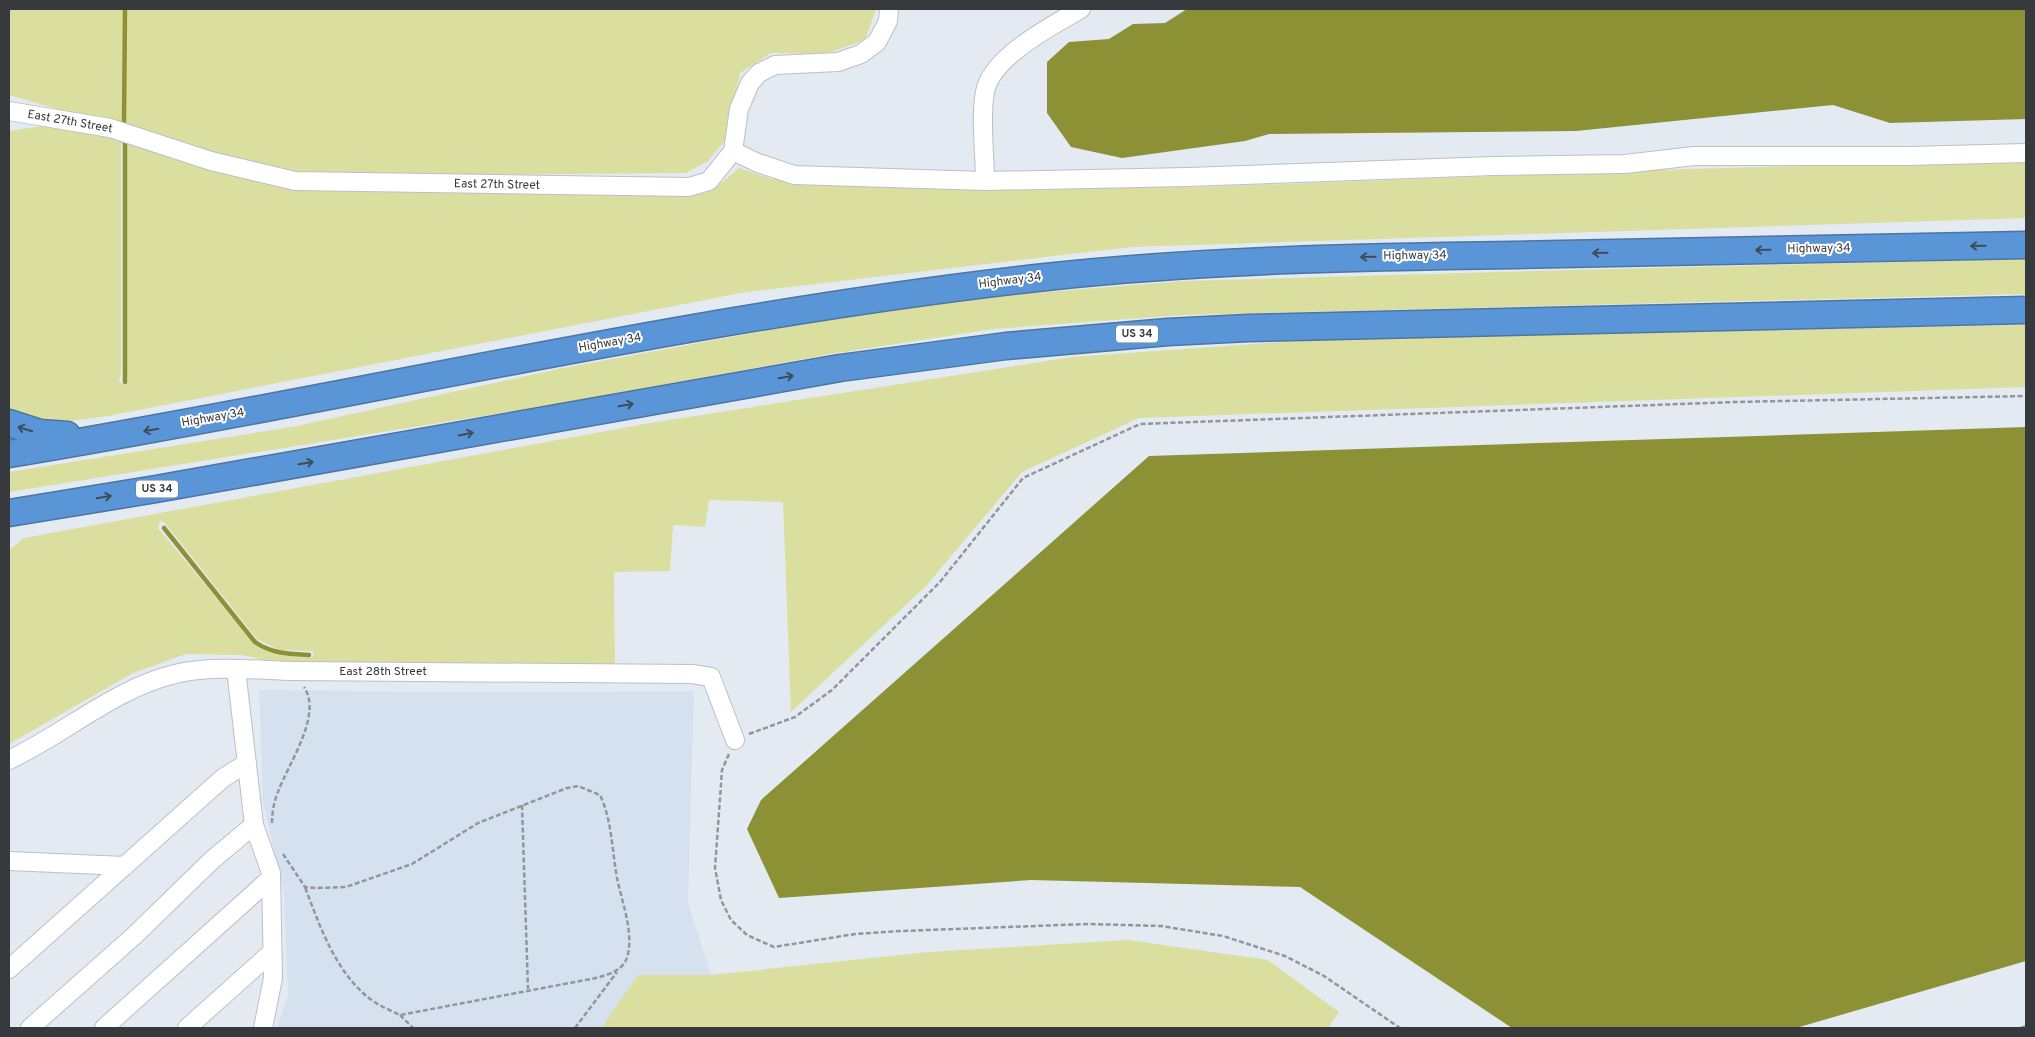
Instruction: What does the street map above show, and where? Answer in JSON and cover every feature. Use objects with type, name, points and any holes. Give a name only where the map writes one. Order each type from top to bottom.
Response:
[{"type":"highway","name":"Highway 34","points":[[9,454],[758,317],[916,292],[1051,276],[1143,267],[1324,258],[2026,245]]},
{"type":"highway","name":"US 34","points":[[9,512],[372,452],[601,409],[840,368],[1006,346],[1168,332],[1248,328],[2026,310]]},
{"type":"highway","points":[[9,423],[40,433],[108,437]]},
{"type":"highway","points":[[9,528],[56,505]]},
{"type":"street","points":[[889,9],[888,21],[877,42],[861,54],[838,62],[775,65],[759,73],[750,83],[739,109],[733,151],[758,163],[794,175],[985,181],[1188,178],[1493,166],[1625,164],[1694,156],[1907,156],[2026,153]]},
{"type":"street","points":[[985,181],[985,91],[993,74],[1010,56],[1048,28],[1082,9]]},
{"type":"street","name":"East 27th Street","points":[[9,111],[110,128],[211,162],[295,181],[689,187],[709,181],[733,151]]},
{"type":"street","points":[[236,669],[254,825],[271,873],[273,978],[263,1028]]},
{"type":"street","name":"East 28th Street","points":[[9,760],[37,746],[136,688],[175,674],[193,671],[236,669],[692,674],[711,677],[736,740]]},
{"type":"street","points":[[9,969],[223,778],[247,763]]},
{"type":"street","points":[[30,1028],[128,941],[212,860],[254,825]]},
{"type":"street","points":[[9,862],[125,866]]},
{"type":"street","points":[[104,1028],[271,878]]},
{"type":"street","points":[[188,1028],[272,952]]},
{"type":"path","points":[[1400,1028],[1324,976],[1285,956],[1224,936],[1162,926],[1088,924],[855,934],[774,947],[746,935],[731,920],[721,900],[715,868],[722,770],[736,740],[796,717],[832,690],[940,582],[1023,478],[1140,424],[1735,402],[2026,396]]},
{"type":"path","points":[[274,829],[272,822],[277,794],[307,726],[309,695],[293,671]]},
{"type":"path","points":[[305,887],[346,887],[412,864],[478,822],[567,788],[578,786],[600,795],[606,807],[628,933],[628,955],[575,1028]]},
{"type":"path","points":[[522,805],[528,990]]},
{"type":"path","points":[[281,851],[305,887],[322,931],[344,971],[363,994],[400,1015],[413,1028]]},
{"type":"path","points":[[400,1015],[596,978],[618,971]]},
{"type":"path","points":[[2021,1028],[2026,1026]]},
{"type":"shaded area","points":[[1187,9],[2026,9],[2026,119],[1890,123],[1833,105],[1576,131],[1269,134],[1245,141],[1122,158],[1071,147],[1047,113],[1047,62],[1069,42],[1109,39],[1133,24],[1165,23]]},
{"type":"shaded area","points":[[2026,427],[2026,961],[1796,1028],[1512,1028],[1300,887],[1031,880],[779,898],[747,829],[761,800],[1149,456]]},
{"type":"shaded area","points":[[259,690],[465,692],[694,691],[688,903],[711,975],[638,975],[601,1028],[277,1028],[288,995],[284,893],[263,801]]},
{"type":"green space","points":[[9,9],[876,9],[865,40],[826,54],[771,53],[740,73],[725,141],[708,161],[686,173],[319,176],[266,170],[9,95]]},
{"type":"green space","points":[[44,126],[130,140],[261,183],[314,189],[714,189],[739,168],[772,179],[1201,187],[1654,170],[2026,160],[2026,218],[1131,247],[746,292],[108,416],[42,425],[16,415],[9,408],[9,131]],"holes":[[[126,141],[127,376],[129,379],[123,385],[119,381],[121,373],[121,145]]]},
{"type":"green space","points":[[2026,259],[2026,294],[1182,315],[994,329],[830,354],[569,402],[9,492],[9,472],[292,427],[558,369],[824,320],[986,297],[1184,281]]},
{"type":"green space","points":[[2026,325],[2026,387],[1139,418],[1022,472],[926,586],[791,712],[783,502],[709,500],[705,527],[673,525],[670,571],[614,572],[615,665],[287,665],[242,655],[186,654],[133,673],[9,744],[9,550],[24,538],[650,423],[1072,357],[1339,338]],"holes":[[[160,521],[165,523],[257,639],[279,650],[313,651],[313,657],[282,655],[268,651],[254,643],[158,528]]]},
{"type":"green space","points":[[1128,940],[1268,960],[1339,1012],[1328,1028],[601,1028],[638,975],[711,975],[929,952]]},
{"type":"waterway","points":[[124,123],[125,9]]},
{"type":"waterway","points":[[125,144],[125,382]]},
{"type":"waterway","points":[[164,528],[255,642],[275,651],[309,655]]}]
